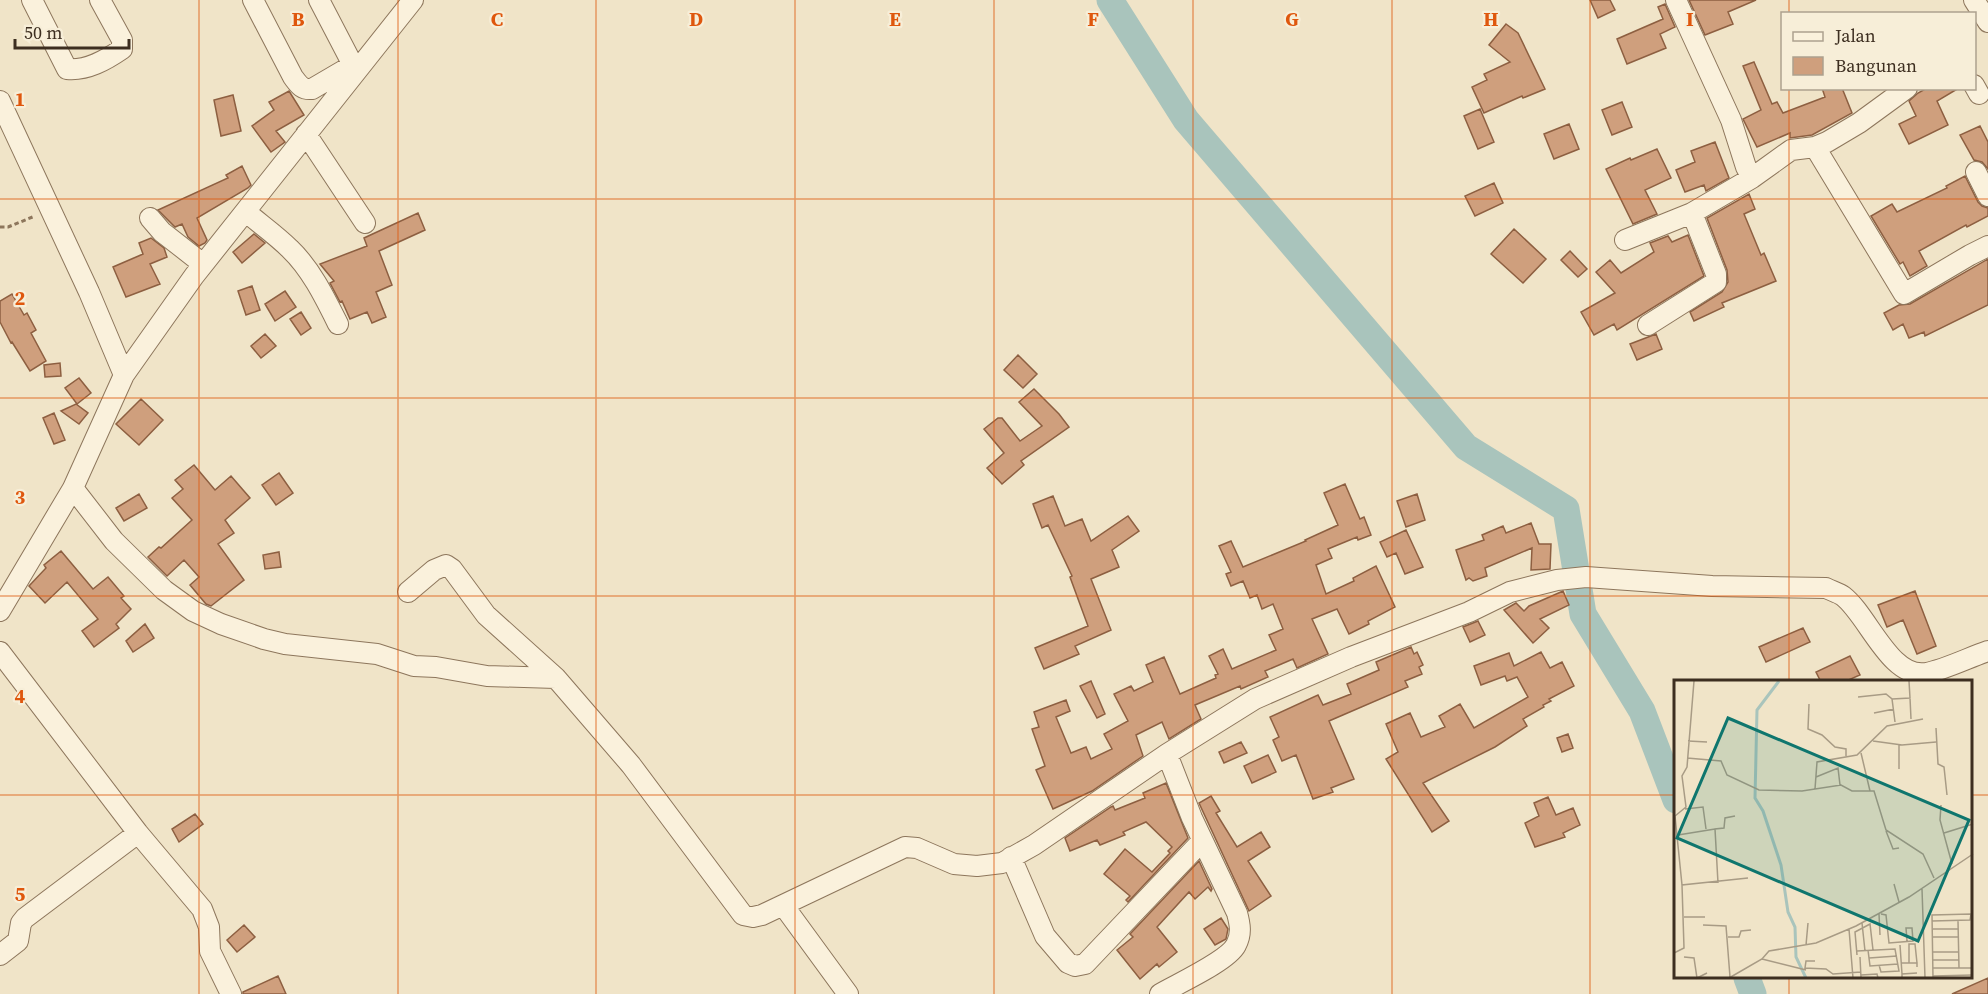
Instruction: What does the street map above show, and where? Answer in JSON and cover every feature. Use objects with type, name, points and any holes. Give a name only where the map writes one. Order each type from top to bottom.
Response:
[{"type":"street","points":[[32,0],[67,69],[78,70],[122,49],[122,39],[100,0]]},
{"type":"street","points":[[253,0],[293,78],[305,90],[312,89],[354,68]]},
{"type":"street","points":[[319,0],[354,68]]},
{"type":"street","points":[[0,611],[73,488],[124,375],[203,264],[246,212],[354,68],[413,0]]},
{"type":"street","points":[[1676,0],[1731,120],[1746,167],[1752,178]]},
{"type":"street","points":[[1974,0],[1988,22]]},
{"type":"street","points":[[1625,240],[1692,213],[1752,178],[1791,150],[1815,147],[1859,123],[1904,90]]},
{"type":"street","points":[[0,101],[89,292],[124,375]]},
{"type":"street","points":[[306,134],[365,223]]},
{"type":"street","points":[[1815,147],[1904,294],[1988,246]]},
{"type":"street","points":[[1976,172],[1988,196]]},
{"type":"street","points":[[246,212],[290,249],[302,263],[338,324]]},
{"type":"street","points":[[1648,325],[1716,282],[1716,274],[1692,213]]},
{"type":"street","points":[[150,218],[162,232],[203,264]]},
{"type":"street","points":[[73,488],[114,541],[164,590],[193,611],[221,624],[285,644],[377,654],[414,666],[436,667],[487,676],[556,678]]},
{"type":"street","points":[[408,592],[434,570],[446,565],[452,569],[486,615],[556,678],[632,765],[743,915],[753,917],[762,915],[905,848],[917,848],[954,864],[977,866],[1002,863],[1034,845],[1167,754],[1256,699],[1351,657],[1469,612],[1510,592],[1557,580],[1586,577],[1712,586],[1826,588],[1842,595],[1853,605],[1893,659],[1901,668],[1913,673],[1926,673],[1988,651]]},
{"type":"street","points":[[0,652],[138,833],[202,909],[209,927],[210,951],[231,994]]},
{"type":"street","points":[[1160,994],[1218,961],[1235,948],[1241,928],[1237,913],[1202,841],[1167,754]]},
{"type":"street","points":[[0,955],[18,941],[21,923],[25,918],[138,833]]},
{"type":"street","points":[[1011,857],[1045,936],[1068,963],[1075,966],[1085,964],[1202,841]]},
{"type":"street","points":[[783,905],[848,994]]},
{"type":"path","points":[[0,227],[8,227],[51,210]]},
{"type":"building","points":[[1590,0],[1610,0],[1615,10],[1598,18]]},
{"type":"building","points":[[1689,0],[1756,0],[1728,12],[1733,24],[1705,35]]},
{"type":"building","points":[[1665,4],[1675,27],[1660,34],[1666,48],[1627,64],[1617,39],[1663,19],[1658,7]]},
{"type":"building","points":[[1506,24],[1518,33],[1545,89],[1523,98],[1522,96],[1484,113],[1472,87],[1487,80],[1484,74],[1510,62],[1489,45]]},
{"type":"building","points":[[1754,62],[1772,104],[1777,102],[1783,113],[1825,97],[1823,90],[1843,90],[1852,113],[1812,135],[1790,138],[1790,133],[1757,147],[1743,119],[1761,110],[1743,66]]},
{"type":"building","points":[[1923,90],[1956,90],[1937,101],[1948,125],[1909,144],[1899,124],[1916,116],[1909,101]]},
{"type":"building","points":[[289,91],[304,115],[276,131],[285,142],[271,152],[252,126],[274,110],[269,102]]},
{"type":"building","points":[[233,95],[241,131],[221,136],[214,100]]},
{"type":"building","points":[[1622,102],[1632,127],[1612,135],[1602,110]]},
{"type":"building","points":[[1480,109],[1494,142],[1478,149],[1464,116]]},
{"type":"building","points":[[1569,124],[1579,149],[1554,159],[1544,134]]},
{"type":"building","points":[[1980,126],[1988,142],[1988,169],[1982,162],[1974,160],[1960,135]]},
{"type":"building","points":[[1715,142],[1729,178],[1706,191],[1704,185],[1685,192],[1676,170],[1695,162],[1691,151]]},
{"type":"building","points":[[1657,149],[1671,178],[1645,190],[1657,214],[1633,224],[1606,169]]},
{"type":"building","points":[[242,166],[251,185],[197,218],[207,240],[205,243],[199,246],[188,237],[182,224],[175,227],[158,210],[228,178],[226,175]]},
{"type":"building","points":[[1965,176],[1978,202],[1988,208],[1988,216],[1967,227],[1966,225],[1919,251],[1927,266],[1910,276],[1903,262],[1900,264],[1871,216],[1892,204],[1897,212],[1947,188],[1946,186]]},
{"type":"building","points":[[1494,183],[1503,203],[1475,216],[1465,196]]},
{"type":"building","points":[[1749,194],[1755,209],[1744,214],[1761,255],[1764,253],[1776,281],[1722,303],[1724,307],[1694,321],[1690,312],[1722,292],[1728,282],[1727,270],[1707,218]]},
{"type":"building","points":[[418,213],[425,230],[379,251],[392,285],[376,292],[386,317],[372,323],[367,312],[350,319],[330,283],[334,281],[320,264],[367,246],[364,238]]},
{"type":"building","points":[[1514,229],[1546,259],[1523,283],[1491,254]]},
{"type":"building","points":[[254,234],[265,243],[242,263],[233,252]]},
{"type":"building","points":[[1688,235],[1704,276],[1617,330],[1614,324],[1594,335],[1581,312],[1615,293],[1596,272],[1610,260],[1621,273],[1654,252],[1650,243],[1668,236],[1672,242]]},
{"type":"building","points":[[151,238],[164,248],[167,257],[150,264],[160,284],[126,297],[113,267],[143,254],[139,243]]},
{"type":"building","points":[[1570,251],[1587,269],[1578,277],[1561,260]]},
{"type":"building","points":[[1988,259],[1988,305],[1925,336],[1924,332],[1909,338],[1903,324],[1893,330],[1884,313],[1899,305],[1910,304]]},
{"type":"building","points":[[252,286],[260,310],[246,315],[238,291]]},
{"type":"building","points":[[285,291],[296,307],[275,321],[265,304]]},
{"type":"building","points":[[12,294],[24,315],[27,313],[36,330],[31,333],[46,361],[30,371],[0,322],[0,301]]},
{"type":"building","points":[[301,312],[311,328],[301,335],[290,319]]},
{"type":"building","points":[[265,334],[276,346],[261,358],[251,346]]},
{"type":"building","points":[[1656,334],[1662,349],[1637,360],[1630,344]]},
{"type":"building","points":[[1018,355],[1037,374],[1023,388],[1004,370]]},
{"type":"building","points":[[60,363],[61,376],[45,377],[44,365]]},
{"type":"building","points":[[79,378],[91,393],[77,404],[65,388]]},
{"type":"building","points":[[1034,389],[1069,427],[1021,461],[1024,465],[1002,484],[987,468],[1004,453],[984,429],[998,418],[1002,418],[1020,441],[1042,426],[1019,402]]},
{"type":"building","points":[[141,399],[163,420],[139,445],[116,424]]},
{"type":"building","points":[[76,404],[88,413],[79,424],[61,411]]},
{"type":"building","points":[[54,413],[65,440],[54,444],[43,418]]},
{"type":"building","points":[[194,465],[215,490],[231,476],[250,498],[225,520],[234,533],[218,544],[244,580],[211,606],[206,604],[190,585],[199,577],[184,560],[167,576],[148,557],[192,520],[172,498],[183,489],[175,480]]},
{"type":"building","points":[[279,473],[293,493],[276,505],[262,485]]},
{"type":"building","points":[[1345,484],[1360,519],[1364,517],[1371,535],[1358,540],[1357,537],[1328,549],[1332,558],[1316,565],[1326,594],[1354,581],[1353,578],[1376,566],[1395,607],[1349,634],[1337,609],[1312,619],[1328,654],[1297,668],[1293,659],[1265,671],[1268,677],[1195,705],[1201,719],[1169,739],[1162,722],[1136,735],[1143,756],[1092,791],[1053,809],[1036,770],[1045,766],[1032,729],[1039,727],[1034,712],[1066,700],[1070,711],[1056,717],[1071,753],[1086,747],[1091,759],[1112,749],[1104,734],[1128,721],[1114,694],[1131,686],[1134,691],[1153,682],[1146,665],[1164,657],[1180,694],[1216,678],[1215,675],[1218,674],[1209,656],[1223,649],[1232,669],[1276,650],[1269,635],[1283,629],[1273,604],[1262,609],[1257,595],[1250,598],[1243,581],[1231,586],[1226,574],[1231,572],[1219,546],[1231,541],[1243,567],[1306,541],[1338,525],[1324,493]]},
{"type":"building","points":[[139,494],[147,508],[124,521],[116,508]]},
{"type":"building","points":[[1417,494],[1425,520],[1406,527],[1397,501]]},
{"type":"building","points":[[1053,496],[1065,526],[1082,519],[1091,541],[1128,516],[1139,531],[1112,550],[1119,567],[1091,579],[1111,630],[1075,646],[1079,654],[1044,669],[1035,648],[1088,626],[1070,577],[1072,576],[1048,525],[1042,528],[1033,504]]},
{"type":"building","points":[[1531,523],[1539,544],[1551,544],[1550,569],[1531,570],[1532,548],[1485,568],[1487,576],[1473,581],[1469,578],[1466,580],[1456,550],[1484,540],[1482,535],[1503,526],[1506,533]]},
{"type":"building","points":[[1406,530],[1423,567],[1405,574],[1396,553],[1387,557],[1380,542]]},
{"type":"building","points":[[61,551],[93,589],[108,577],[124,596],[121,598],[131,609],[116,624],[119,628],[94,647],[82,631],[98,619],[67,582],[45,603],[29,586],[46,568],[44,565]]},
{"type":"building","points":[[279,552],[281,567],[265,569],[263,555]]},
{"type":"building","points":[[1563,591],[1569,605],[1540,619],[1549,628],[1533,643],[1504,610],[1516,603],[1524,611],[1529,606]]},
{"type":"building","points":[[1915,591],[1936,646],[1917,654],[1903,620],[1887,627],[1878,605]]},
{"type":"building","points":[[1478,621],[1485,635],[1470,642],[1463,627]]},
{"type":"building","points":[[145,624],[154,638],[133,652],[126,641]]},
{"type":"building","points":[[1803,628],[1810,642],[1766,662],[1759,647]]},
{"type":"building","points":[[1411,647],[1414,654],[1417,652],[1423,665],[1419,667],[1422,674],[1405,681],[1408,687],[1329,721],[1354,779],[1331,788],[1333,792],[1313,799],[1296,755],[1282,761],[1273,740],[1279,737],[1270,717],[1318,695],[1323,705],[1351,694],[1347,684],[1379,670],[1376,662]]},
{"type":"building","points":[[1541,652],[1550,668],[1562,662],[1574,686],[1549,699],[1551,701],[1543,705],[1544,707],[1523,719],[1527,726],[1495,747],[1423,783],[1449,821],[1432,832],[1386,759],[1398,752],[1386,724],[1410,713],[1421,737],[1445,727],[1439,716],[1460,704],[1474,728],[1528,697],[1517,677],[1507,681],[1505,676],[1481,685],[1474,666],[1509,653],[1514,666]]},
{"type":"building","points":[[1850,656],[1860,675],[1849,680],[1820,680],[1816,672]]},
{"type":"building","points":[[1091,681],[1105,714],[1097,718],[1080,686]]},
{"type":"building","points":[[1568,734],[1573,748],[1562,752],[1557,738]]},
{"type":"building","points":[[1241,742],[1247,753],[1224,763],[1219,752]]},
{"type":"building","points":[[1268,755],[1276,772],[1252,783],[1244,766]]},
{"type":"building","points":[[1166,783],[1188,838],[1128,902],[1126,900],[1130,896],[1104,874],[1125,849],[1152,872],[1170,853],[1168,851],[1172,847],[1146,822],[1123,832],[1125,835],[1100,845],[1097,840],[1070,851],[1065,838],[1111,807],[1113,806],[1115,810],[1145,798],[1143,793]]},
{"type":"building","points":[[1211,796],[1220,811],[1216,813],[1237,847],[1261,832],[1270,847],[1248,861],[1271,896],[1249,911],[1199,803]]},
{"type":"building","points":[[1548,797],[1556,815],[1573,808],[1580,825],[1563,833],[1565,837],[1535,847],[1525,823],[1539,816],[1534,803]]},
{"type":"building","points":[[195,814],[203,824],[179,842],[172,829]]},
{"type":"building","points":[[1199,861],[1211,891],[1208,887],[1195,899],[1189,892],[1157,927],[1177,952],[1159,967],[1157,964],[1140,979],[1117,950],[1133,937],[1130,934]]},
{"type":"building","points":[[1221,918],[1228,929],[1226,939],[1215,945],[1204,929]]},
{"type":"building","points":[[244,925],[255,937],[237,952],[227,940]]},
{"type":"building","points":[[278,976],[286,994],[243,994],[243,992]]},
{"type":"building","points":[[1988,978],[1988,994],[1952,994]]},
{"type":"waterway","points":[[1110,0],[1186,120],[1466,447],[1566,509],[1583,614],[1642,711],[1674,795]]},
{"type":"waterway","points":[[1747,979],[1753,994]]}]
